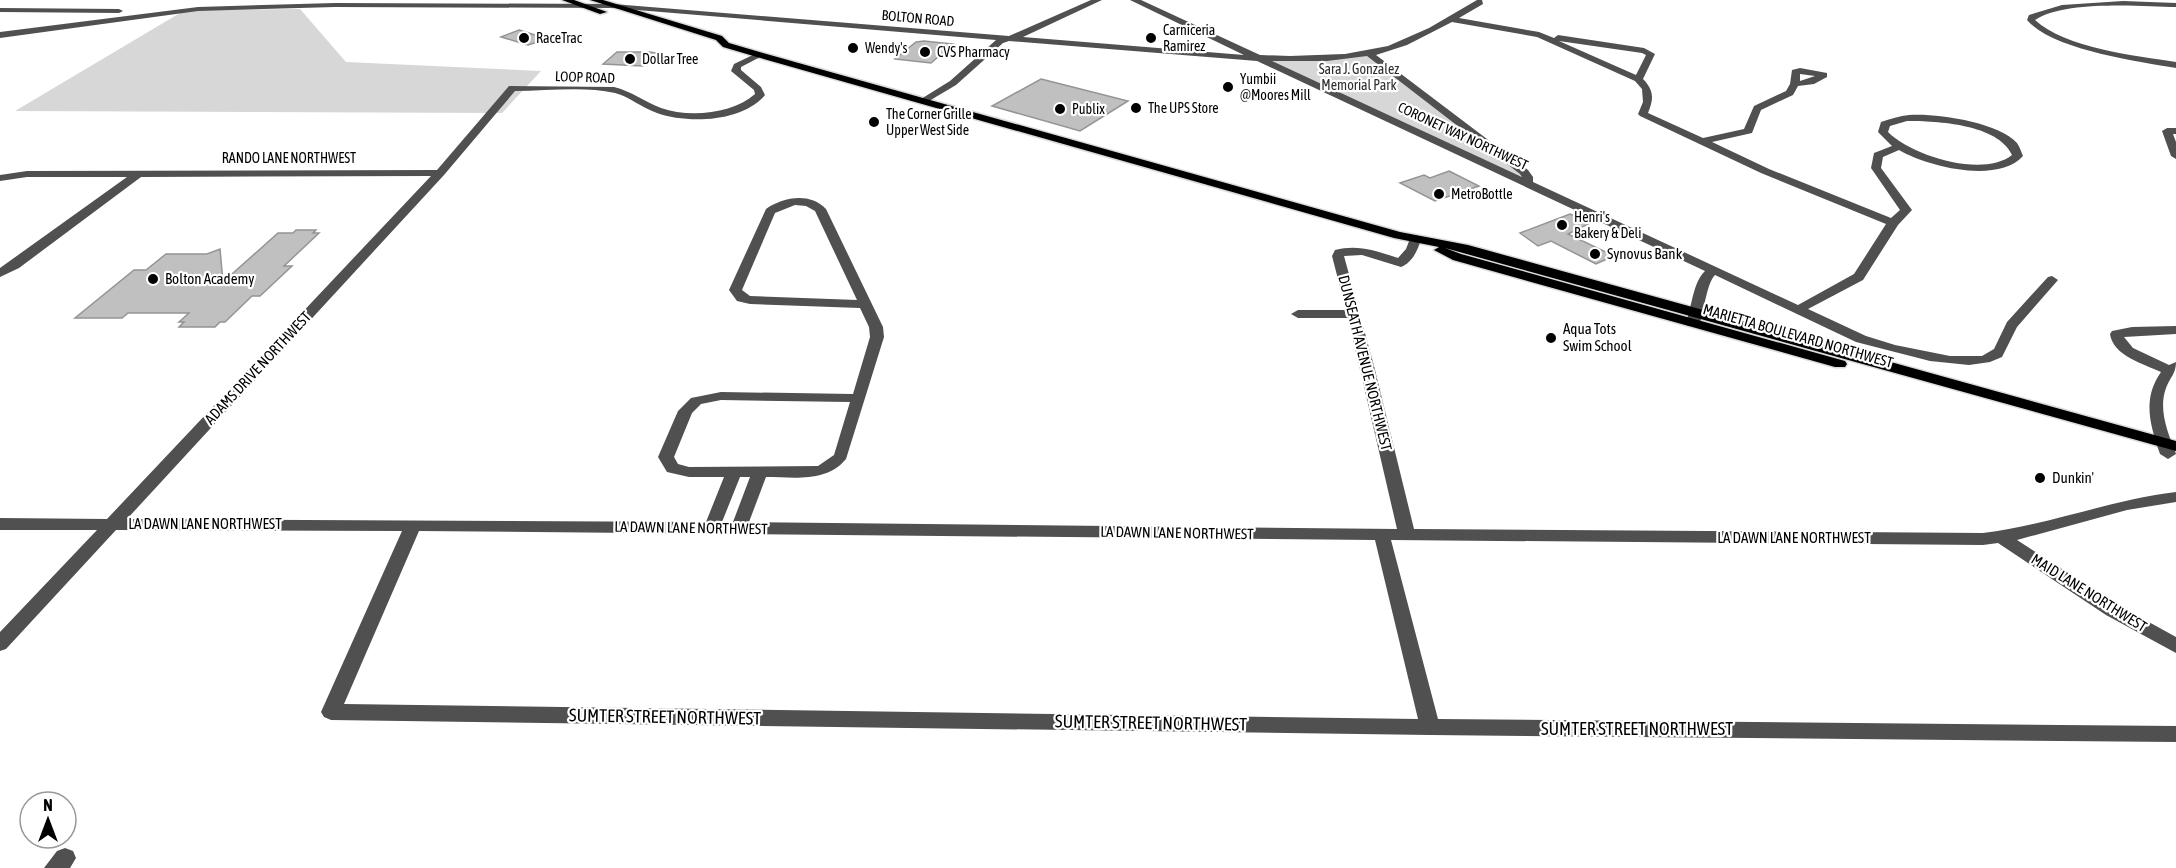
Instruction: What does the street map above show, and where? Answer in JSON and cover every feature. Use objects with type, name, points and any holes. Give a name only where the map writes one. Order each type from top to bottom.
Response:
[{"type":"main road","points":[[566,0],[706,43],[726,45]]},
{"type":"main road","points":[[594,0],[719,38],[726,45]]},
{"type":"main road","name":"MARIETTA BOULEVARD NORTHWEST","points":[[726,45],[1415,239],[1464,248],[2008,412],[2171,449]]},
{"type":"street","points":[[508,6],[527,0]]},
{"type":"street","points":[[613,6],[638,0]]},
{"type":"street","points":[[924,101],[945,96],[960,86],[1010,39],[1098,0]]},
{"type":"street","name":"CORONET WAY NORTHWEST","points":[[1134,0],[1861,339],[1896,350],[1963,362],[1988,359],[1999,352],[2010,327],[2052,280]]},
{"type":"street","points":[[1260,58],[1368,53],[1393,48],[1480,2]]},
{"type":"street","name":"BOLTON ROAD","points":[[0,36],[190,10],[335,4],[613,6],[1260,58]]},
{"type":"street","points":[[2176,5],[2086,6],[2042,13],[2032,17],[2031,20],[2038,28],[2066,40],[2113,53],[2176,65]]},
{"type":"street","points":[[0,10],[136,11],[139,12],[138,16]]},
{"type":"street","points":[[673,24],[676,18],[694,13]]},
{"type":"street","points":[[1453,17],[1539,35],[1644,51],[1651,54],[1638,79]]},
{"type":"street","points":[[1539,35],[1638,79],[1647,88],[1648,102],[1643,114],[1700,142],[1893,223]]},
{"type":"street","points":[[1368,53],[1524,172],[1528,177],[1528,183]]},
{"type":"street","name":"LOOP ROAD","points":[[510,91],[604,89],[630,95],[663,112],[723,113],[747,106],[760,95],[758,89],[736,71],[737,66],[760,55]]},
{"type":"street","points":[[1700,142],[1748,131],[1757,108],[1790,93],[1796,84]]},
{"type":"street","name":"ADAMS DRIVE NORTHWEST","points":[[0,644],[440,173],[510,91]]},
{"type":"street","points":[[1799,309],[1859,278],[1893,223],[1906,210],[1876,168],[1878,155],[1898,147],[1931,159],[1971,166],[2004,165],[2011,163],[2018,156],[2015,147],[1993,133],[1969,125],[1930,118],[1898,119],[1885,124],[1883,128],[1885,137],[1898,147]]},
{"type":"street","points":[[2176,131],[2167,131],[2176,156]]},
{"type":"street","name":"RANDO LANE NORTHWEST","points":[[0,178],[27,174],[440,173]]},
{"type":"street","points":[[0,273],[15,265],[138,174]]},
{"type":"street","points":[[858,398],[721,396],[696,401],[685,411],[666,457],[672,468],[689,472],[810,472],[823,471],[834,465],[841,456],[877,337],[876,327],[820,209],[814,203],[787,203],[776,206],[771,211],[735,290],[738,294],[756,300],[865,304]]},
{"type":"street","name":"DUNSEATH AVENUE NORTHWEST","points":[[1407,536],[1338,256],[1339,253],[1354,250],[1401,263],[1412,250],[1415,239]]},
{"type":"street","points":[[1695,318],[1703,280],[1713,270]]},
{"type":"street","points":[[1298,314],[1354,314]]},
{"type":"street","points":[[2171,449],[2155,413],[2155,400],[2156,390],[2173,368],[2128,351],[2118,341],[2117,334],[2132,330],[2176,330]]},
{"type":"street","points":[[712,528],[734,472]]},
{"type":"street","points":[[739,528],[760,472]]},
{"type":"street","name":"LA DAWN LANE NORTHWEST","points":[[0,525],[412,525],[1382,536],[2002,538],[2082,516],[2176,497]]},
{"type":"street","name":"SUMTER STREET NORTHWEST","points":[[412,525],[331,712],[1430,727],[2176,734]]},
{"type":"street","points":[[1382,536],[1430,727]]},
{"type":"street","name":"MAID LANE NORTHWEST","points":[[2002,538],[2112,610],[2176,646]]},
{"type":"green space","points":[[300,9],[346,62],[541,71],[502,113],[15,111],[185,10]]},
{"type":"green space","name":"Sara J. Gonzalez Memorial Park","points":[[1368,53],[1529,180],[1260,58]]},
{"type":"building","name":"RaceTrac","points":[[519,30],[548,39],[528,45],[501,37]]},
{"type":"building","name":"CVS Pharmacy","points":[[916,42],[953,44],[931,63],[895,59]]},
{"type":"building","name":"Dollar Tree","points":[[617,52],[657,53],[643,66],[603,64]]},
{"type":"building","name":"Publix","points":[[1041,79],[1128,101],[1080,131],[992,106]]},
{"type":"building","name":"MetroBottle","points":[[1449,171],[1479,186],[1435,201],[1400,183],[1424,175],[1430,178]]},
{"type":"building","points":[[1570,214],[1590,223],[1568,234],[1614,256],[1596,264],[1551,241],[1538,246],[1520,233]]},
{"type":"building","name":"Bolton Academy","points":[[296,230],[316,230],[313,233],[319,233],[284,266],[292,266],[260,296],[252,296],[225,322],[220,322],[215,327],[179,327],[184,322],[179,322],[189,313],[128,313],[122,318],[75,318],[134,270],[146,270],[166,254],[207,254],[220,249],[223,282],[278,233],[293,233]]},
{"type":"place","name":"RaceTrac","points":[[524,38]]},
{"type":"place","name":"Carniceria Ramirez","points":[[1151,38]]},
{"type":"place","name":"Wendy's","points":[[853,48]]},
{"type":"place","name":"CVS Pharmacy","points":[[925,52]]},
{"type":"place","name":"Dollar Tree","points":[[630,59]]},
{"type":"place","name":"Yumbii @Moores Mill","points":[[1228,87]]},
{"type":"place","name":"The UPS Store","points":[[1136,108]]},
{"type":"place","name":"Publix","points":[[1060,109]]},
{"type":"place","name":"The Corner Grille Upper West Side","points":[[874,122]]},
{"type":"place","name":"MetroBottle","points":[[1439,194]]},
{"type":"place","name":"Henri's Bakery & Deli","points":[[1562,225]]},
{"type":"place","name":"Synovus Bank","points":[[1595,254]]},
{"type":"place","name":"Bolton Academy","points":[[153,279]]},
{"type":"place","name":"Aqua Tots Swim School","points":[[1551,338]]},
{"type":"place","name":"Dunkin'","points":[[2040,478]]}]
